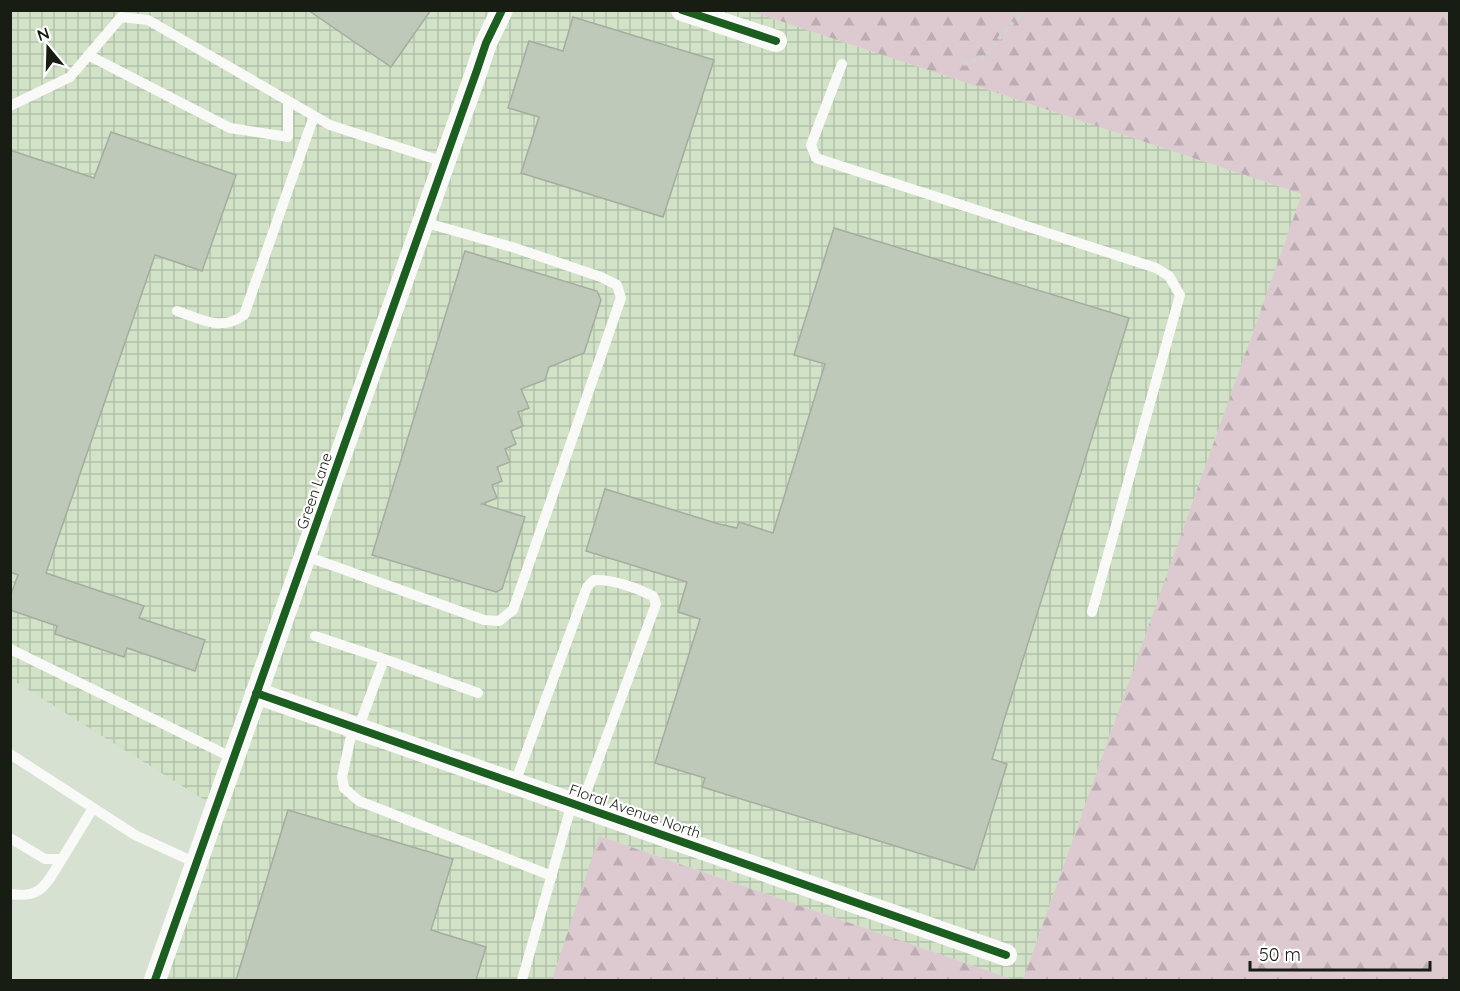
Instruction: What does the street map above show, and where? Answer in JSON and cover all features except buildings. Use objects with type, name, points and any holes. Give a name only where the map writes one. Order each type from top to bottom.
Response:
[{"type":"street","name":"Green Lane","points":[[155,981],[486,43],[502,10]]},
{"type":"street","points":[[682,10],[776,41]]},
{"type":"street","name":"Floral Avenue North","points":[[256,693],[1006,955]]},
{"type":"lane","points":[[10,106],[70,77],[121,16],[148,20],[330,125],[444,162]]},
{"type":"lane","points":[[88,55],[230,128],[288,137],[288,101]]},
{"type":"lane","points":[[843,64],[811,145],[816,158],[1156,268],[1169,276],[1180,295],[1092,612]]},
{"type":"lane","points":[[177,311],[217,325],[236,321],[244,315],[314,116]]},
{"type":"lane","points":[[306,556],[484,620],[499,621],[513,610],[621,298],[617,285],[601,277],[512,247],[423,222]]},
{"type":"lane","points":[[515,783],[587,587],[594,580],[602,579],[653,596],[656,604],[576,805],[552,876],[522,981]]},
{"type":"lane","points":[[315,636],[384,658],[478,693]]},
{"type":"lane","points":[[10,649],[233,758]]},
{"type":"lane","points":[[384,658],[355,728],[342,777],[344,788],[359,801],[552,876]]},
{"type":"lane","points":[[10,754],[135,836],[196,863]]},
{"type":"lane","points":[[10,894],[25,896],[41,890],[93,808]]},
{"type":"lane","points":[[10,838],[45,860],[62,859]]},
{"type":"path","points":[[963,64],[980,60],[990,54],[1024,10]]},
{"type":"shaded area","points":[[10,11],[750,11],[1302,194],[1023,980],[1014,980],[600,836],[552,980],[166,980],[219,809],[11,679]]},
{"type":"green space","points":[[750,11],[1449,11],[1449,980],[1023,980],[1302,194]]},
{"type":"green space","points":[[599,836],[1014,980],[552,980]]},
{"type":"cycle path","points":[[155,980],[486,43],[502,10]]},
{"type":"cycle path","points":[[682,10],[776,41]]},
{"type":"cycle path","points":[[256,693],[1006,955]]}]
